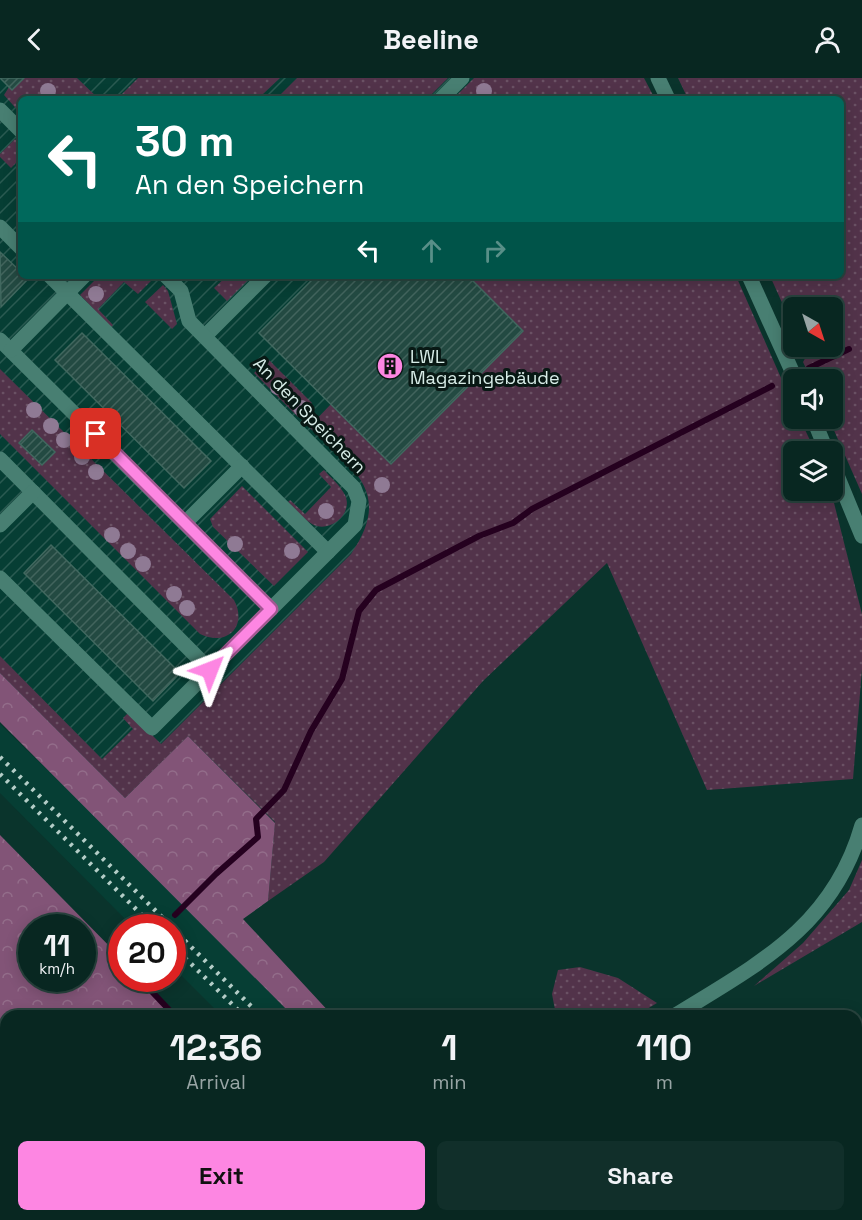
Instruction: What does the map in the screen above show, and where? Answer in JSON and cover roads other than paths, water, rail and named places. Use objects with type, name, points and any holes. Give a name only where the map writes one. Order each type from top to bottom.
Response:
[{"type":"street","points":[[444,96],[462,78]]},
{"type":"street","points":[[658,78],[667,96]]},
{"type":"street","points":[[0,110],[18,128]]},
{"type":"street","points":[[0,227],[18,245]]},
{"type":"street","points":[[53,279],[328,552]]},
{"type":"street","points":[[81,279],[5,345],[271,609]]},
{"type":"street","name":"An den Speichern","points":[[0,578],[152,728],[355,525],[359,501],[354,488],[189,321],[182,291],[169,279]]},
{"type":"street","points":[[205,336],[262,279]]},
{"type":"street","points":[[750,279],[791,369]]},
{"type":"street","points":[[0,459],[210,670]]},
{"type":"street","points":[[184,523],[242,466]]},
{"type":"street","points":[[843,490],[862,536]]},
{"type":"street","points":[[0,525],[33,492]]},
{"type":"street","points":[[684,1010],[778,950],[802,928],[826,902],[842,876],[862,825]]},
{"type":"waterway","points":[[809,368],[849,349]]},
{"type":"waterway","points":[[176,914],[258,837],[256,819],[284,790],[311,731],[342,679],[359,611],[376,590],[479,536],[513,523],[532,509],[772,386]]},
{"type":"waterway","points":[[152,992],[169,1010]]},
{"type":"railway","points":[[0,757],[159,914]]},
{"type":"railway","points":[[0,774],[141,914]]},
{"type":"railway","points":[[186,942],[255,1010]]},
{"type":"railway","points":[[186,959],[238,1010]]},
{"type":"place","name":"LWL Magazingebäude","points":[[390,366]]}]
